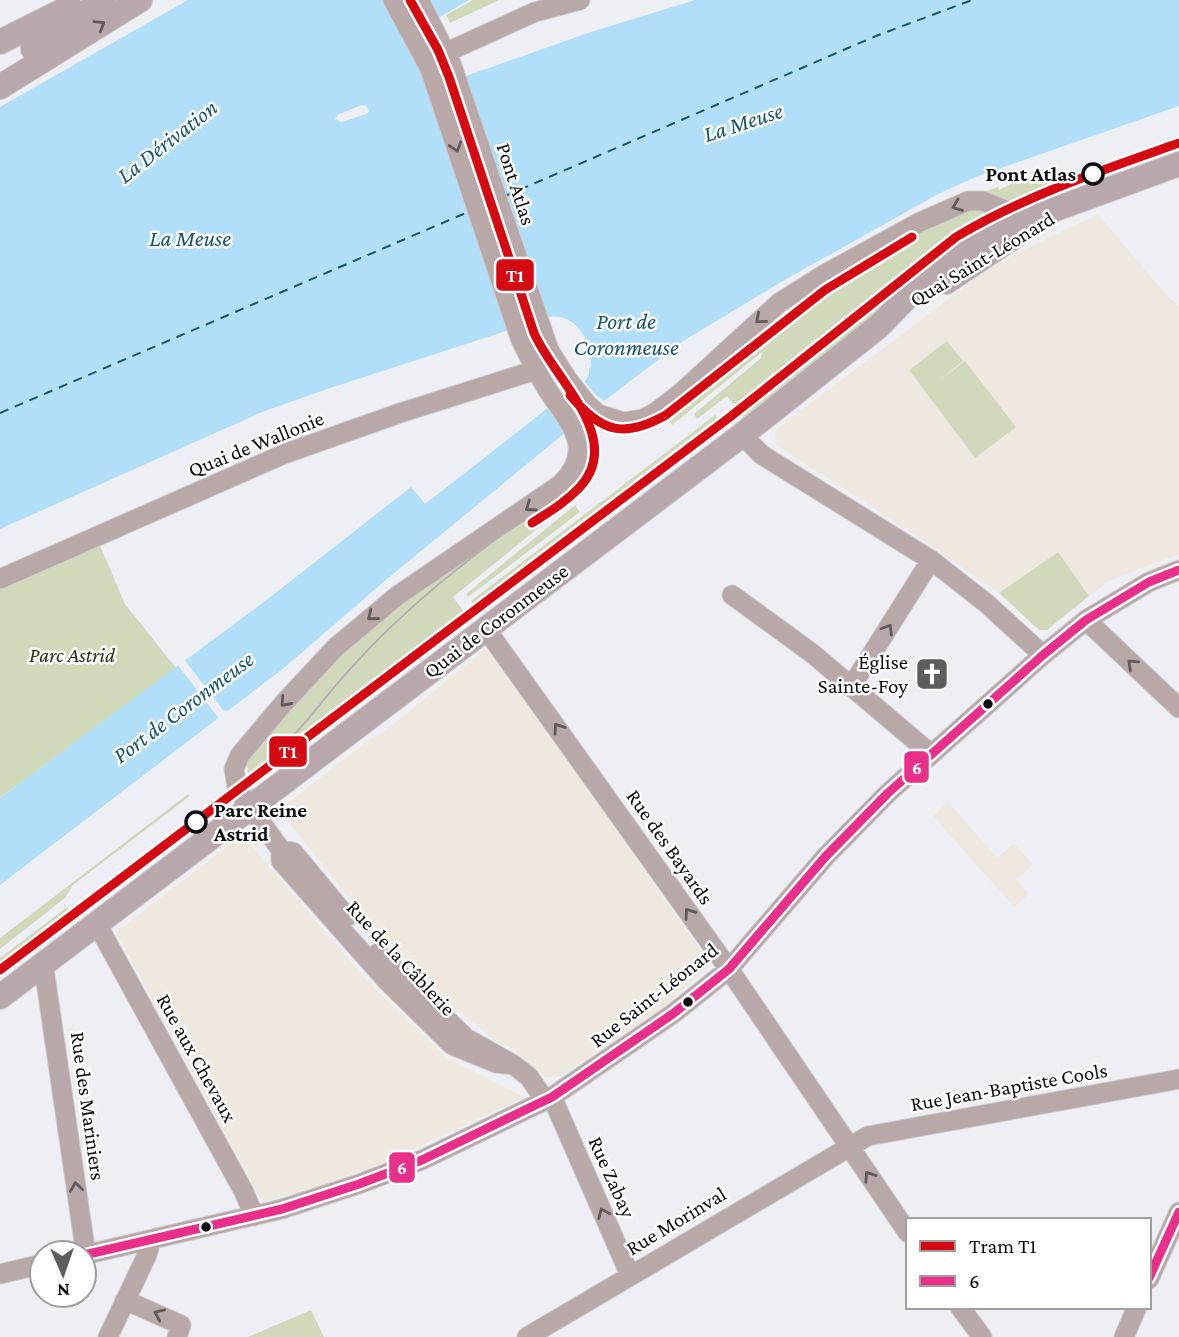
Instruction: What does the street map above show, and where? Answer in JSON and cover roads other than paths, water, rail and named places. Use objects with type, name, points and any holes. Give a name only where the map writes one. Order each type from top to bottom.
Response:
[{"type":"main road","points":[[0,33],[53,0]]},
{"type":"main road","points":[[0,42],[83,0]]},
{"type":"main road","points":[[0,69],[104,0]]},
{"type":"main road","points":[[0,87],[140,0]]},
{"type":"main road","name":"Quai Saint-Léonard","points":[[742,435],[879,326],[915,289],[960,251],[980,238],[1179,164]]},
{"type":"main road","name":"Quai Saint-Léonard","points":[[895,310],[922,299],[1027,229],[1058,214],[1057,209]]},
{"type":"main road","name":"Quai de Coronmeuse","points":[[0,997],[742,435]]},
{"type":"street","points":[[250,807],[237,787],[234,775],[237,762],[247,744],[298,687],[351,634],[397,597],[561,484],[573,471],[577,460],[578,442],[575,432],[550,394],[520,338],[435,82],[415,38],[393,0]]},
{"type":"street","name":"Pont Atlas","points":[[419,0],[447,52],[456,75],[541,331],[569,380],[598,414]]},
{"type":"street","points":[[447,52],[536,12],[580,0]]},
{"type":"street","name":"Quai Saint-Léonard","points":[[598,414],[624,422],[652,415],[684,391],[762,317],[795,292],[931,216],[968,201],[983,201],[1005,210],[1057,209]]},
{"type":"street","points":[[967,267],[980,251],[995,240],[999,220],[993,205]]},
{"type":"street","name":"Quai de Wallonie","points":[[0,579],[284,454],[400,413],[536,370]]},
{"type":"street","points":[[742,435],[762,455],[931,560],[986,603],[1043,654]]},
{"type":"street","points":[[851,687],[931,560]]},
{"type":"street","name":"Rue Saint-Léonard","points":[[98,1252],[254,1216],[359,1184],[422,1160],[548,1098],[674,1013],[729,969],[826,856],[931,754],[1043,654],[1086,620],[1149,582],[1179,570]]},
{"type":"street","points":[[732,595],[813,654],[931,754]]},
{"type":"street","points":[[1086,620],[1179,708]]},
{"type":"street","name":"Rue des Bayards","points":[[486,629],[729,969],[906,1230]]},
{"type":"street","name":"Rue de la Câblerie","points":[[250,807],[281,850],[293,852],[376,951],[466,1038],[514,1065],[548,1098]]},
{"type":"street","name":"Rue aux Chevaux","points":[[97,924],[244,1192],[254,1216]]},
{"type":"street","name":"Rue des Mariniers","points":[[41,966],[45,975],[83,1239]]},
{"type":"street","name":"Rue Jean-Baptiste Cools","points":[[850,1147],[868,1136],[1179,1079]]},
{"type":"street","name":"Rue Zabay","points":[[548,1098],[630,1275]]},
{"type":"street","name":"Rue Morinval","points":[[527,1337],[850,1147]]},
{"type":"street","points":[[1151,1275],[1179,1212]]},
{"type":"street","points":[[108,1337],[150,1241]]},
{"type":"street","points":[[0,1274],[28,1267]]},
{"type":"street","points":[[125,1300],[181,1325],[177,1337]]},
{"type":"street","points":[[961,1309],[982,1337]]},
{"type":"street","points":[[1124,1337],[1136,1309]]},
{"type":"water","name":"La Meuse","points":[[188,0],[469,0],[407,36],[432,88],[591,32],[695,0],[1179,0],[1179,106],[978,176],[938,194],[781,282],[683,341],[600,404],[387,579],[285,667],[0,885],[0,798],[269,598],[411,487],[425,504],[583,378],[591,366],[591,357],[585,338],[574,324],[567,319],[549,317],[262,412],[0,529],[0,107]],"holes":[[[362,105],[367,106],[369,112],[366,114],[342,122],[335,119],[339,114]]]},
{"type":"tram line","name":"T1","points":[[410,0],[438,50],[449,77],[534,333],[581,409],[595,449],[592,468],[580,487],[532,523]]},
{"type":"tram line","name":"T1","points":[[0,970],[730,417],[956,237],[1037,196],[1179,143]]},
{"type":"tram line","name":"T1","points":[[570,395],[592,417],[614,428],[625,429],[651,423],[666,415],[825,290],[912,237]]},
{"type":"tram line","points":[[270,758],[292,737],[369,649],[404,615],[479,552],[553,502],[571,486],[584,468],[587,453],[585,439],[576,417]]},
{"type":"place","name":"Pont Atlas","points":[[1093,174]]},
{"type":"place","name":"Église Sainte-Foy","points":[[932,674]]},
{"type":"place","name":"Parc Reine Astrid","points":[[196,822]]},
{"type":"water label","name":"La Dérivation","points":[[167,141]]},
{"type":"water label","name":"Port de Coronmeuse","points":[[626,334]]},
{"type":"water label","name":"Port de Coronmeuse","points":[[183,707]]},
{"type":"park label","name":"Parc Astrid","points":[[72,655]]}]
